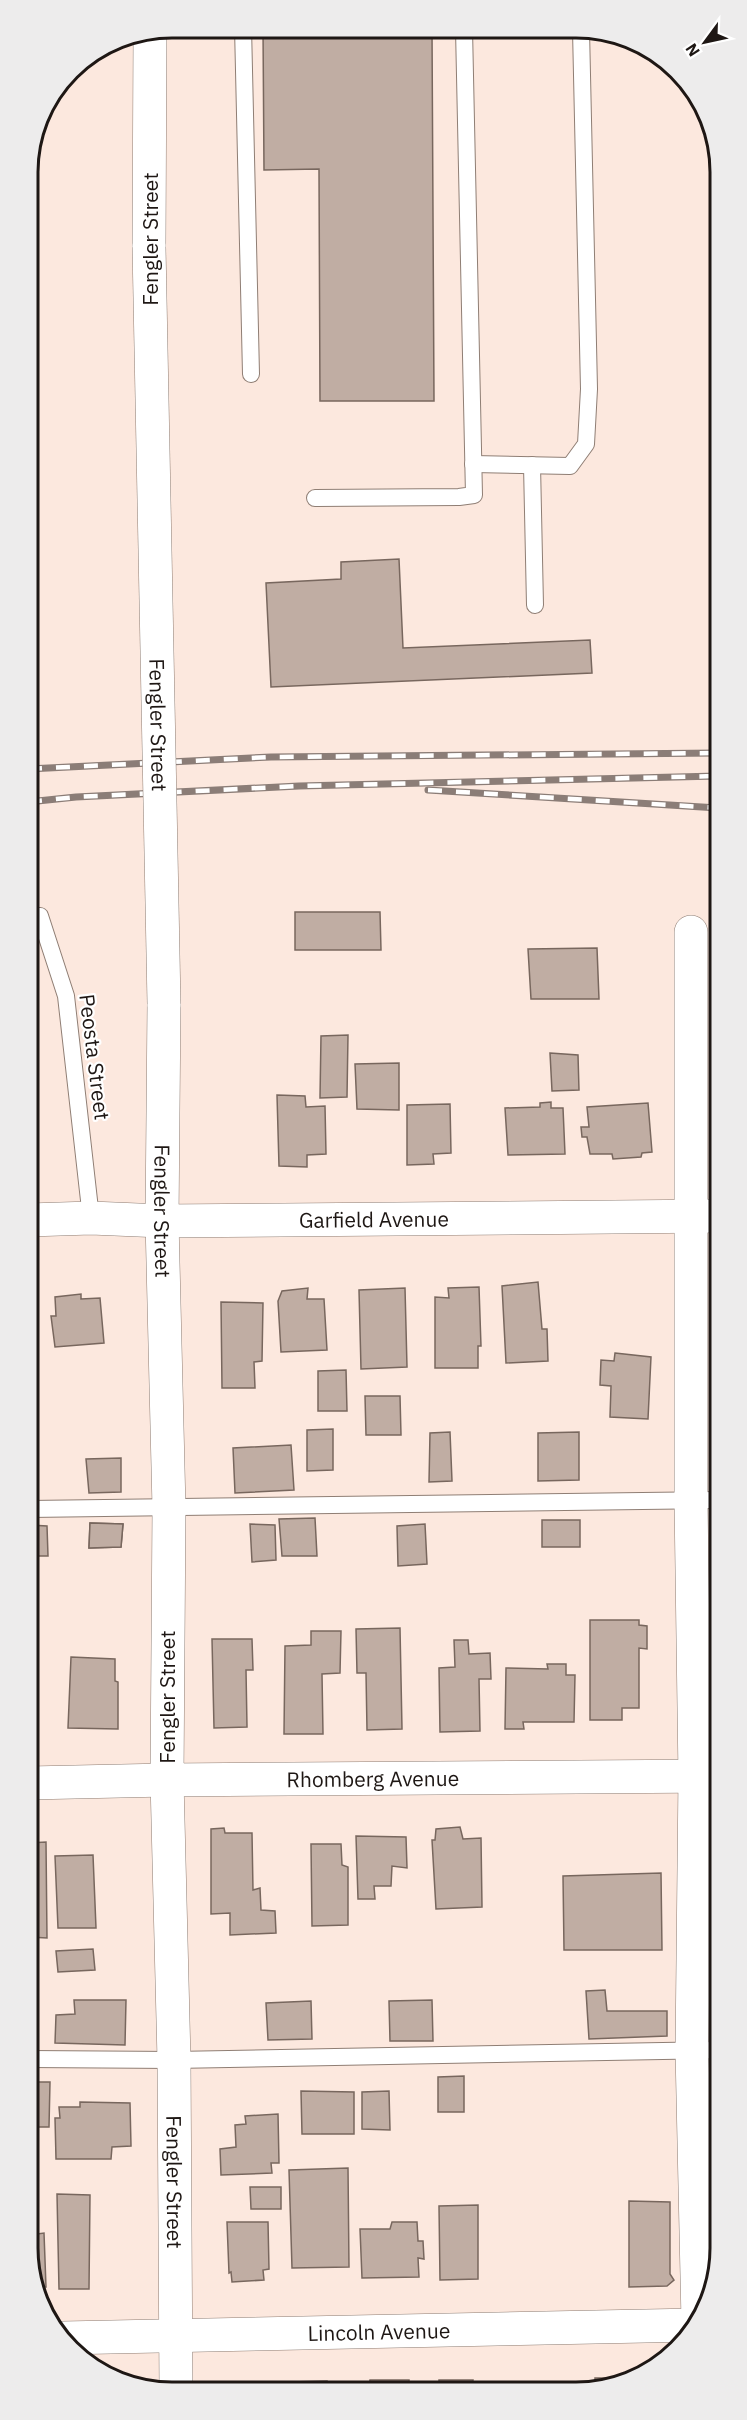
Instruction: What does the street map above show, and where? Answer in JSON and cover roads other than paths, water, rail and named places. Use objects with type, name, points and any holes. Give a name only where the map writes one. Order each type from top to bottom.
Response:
[{"type":"street","name":"Fengler Street","points":[[150,40],[149,247],[164,1004],[162,1221],[169,1508],[167,1780],[174,2060],[176,2382]]},
{"type":"street","points":[[691,932],[705,1216],[706,2050],[699,2301]]},
{"type":"street","name":"Garfield Avenue","points":[[38,1220],[91,1218],[162,1221],[705,1216]]},
{"type":"street","name":"Rhomberg Avenue","points":[[38,1783],[707,1776]]},
{"type":"street","name":"Lincoln Avenue","points":[[72,2338],[685,2325]]},
{"type":"lane","points":[[243,38],[251,374]]},
{"type":"lane","points":[[315,498],[474,495],[464,38]]},
{"type":"lane","points":[[473,464],[570,466],[586,444],[589,389],[581,38]]},
{"type":"lane","points":[[532,465],[535,605]]},
{"type":"lane","name":"Peosta Street","points":[[38,916],[40,916],[66,996],[91,1218]]},
{"type":"lane","points":[[38,1509],[705,1500]]},
{"type":"lane","points":[[38,2059],[174,2060],[706,2050]]},
{"type":"railway","points":[[38,769],[271,757],[710,753]]},
{"type":"railway","points":[[38,801],[299,786],[710,776]]},
{"type":"railway","points":[[428,790],[710,807]]}]
